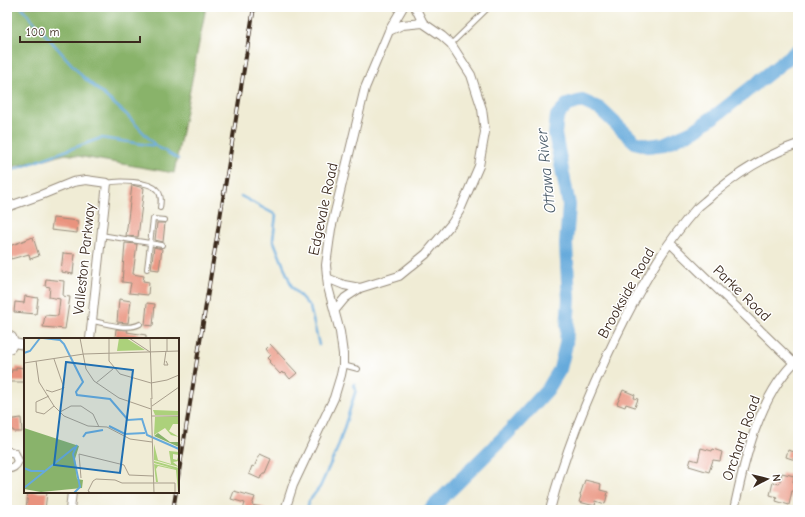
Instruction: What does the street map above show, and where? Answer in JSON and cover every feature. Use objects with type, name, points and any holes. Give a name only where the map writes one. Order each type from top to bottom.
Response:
[{"type":"street","name":"Edgevale Road","points":[[285,510],[293,485],[334,398],[343,365],[340,332],[327,278],[326,265],[331,229],[365,88],[389,31],[403,7]]},
{"type":"street","points":[[335,310],[345,298],[360,288],[399,276],[426,254],[452,223],[460,210],[476,175],[481,156],[484,132],[482,110],[471,75],[451,44],[423,23],[415,7]]},
{"type":"street","points":[[389,31],[402,25],[423,23]]},
{"type":"street","name":"Brookside Road","points":[[550,510],[556,484],[573,435],[601,368],[629,310],[670,243],[698,208],[733,179],[754,164],[798,144]]},
{"type":"street","points":[[7,207],[73,182],[86,180],[107,183]]},
{"type":"street","name":"Valleston Parkway","points":[[90,338],[107,183]]},
{"type":"street","name":"Parke Road","points":[[670,243],[796,361]]},
{"type":"street","points":[[327,278],[344,285],[360,288]]},
{"type":"street","points":[[7,334],[12,337],[14,343]]},
{"type":"street","points":[[14,343],[24,344]]},
{"type":"street","points":[[7,350],[11,348],[14,343]]},
{"type":"street","name":"Orchard Road","points":[[734,510],[748,453],[758,421],[772,393],[796,361]]},
{"type":"street","points":[[7,452],[15,454],[21,461],[12,468],[7,468]]},
{"type":"street","points":[[70,510],[72,493]]},
{"type":"lane","points":[[451,44],[489,7]]},
{"type":"lane","points":[[107,183],[113,181],[152,185],[158,190],[161,196],[160,208]]},
{"type":"lane","points":[[146,268],[153,219],[165,220]]},
{"type":"lane","points":[[101,235],[162,246]]},
{"type":"lane","points":[[92,320],[125,327],[140,324]]},
{"type":"lane","points":[[343,365],[358,369]]},
{"type":"green space","points":[[7,7],[206,7],[174,173],[66,154],[7,168]]},
{"type":"building","points":[[132,185],[144,188],[138,237],[126,236]]},
{"type":"building","points":[[53,218],[78,221],[77,233],[51,230]]},
{"type":"building","points":[[157,223],[165,223],[163,242],[155,240]]},
{"type":"building","points":[[33,237],[39,256],[30,259],[29,254],[11,259],[7,247]]},
{"type":"building","points":[[125,243],[137,244],[133,274],[144,276],[143,281],[149,282],[148,295],[129,293],[131,283],[122,282]]},
{"type":"building","points":[[154,247],[162,249],[159,270],[151,269]]},
{"type":"building","points":[[63,253],[75,254],[73,274],[61,272]]},
{"type":"building","points":[[46,279],[64,281],[63,296],[70,297],[65,329],[43,327],[45,315],[58,316],[60,299],[49,297],[50,287],[45,286]]},
{"type":"building","points":[[25,296],[38,298],[36,314],[14,312],[15,302],[24,303]]},
{"type":"building","points":[[119,299],[131,301],[128,323],[117,322]]},
{"type":"building","points":[[147,303],[155,304],[153,326],[145,325]]},
{"type":"building","points":[[116,329],[128,330],[127,332],[146,335],[146,338],[115,338]]},
{"type":"building","points":[[270,344],[297,373],[290,379],[285,373],[283,374],[282,372],[280,374],[269,362],[270,361],[267,358],[270,355],[265,349]]},
{"type":"building","points":[[16,367],[24,368],[24,382],[7,382],[7,373],[11,373],[12,370],[16,370]]},
{"type":"building","points":[[623,390],[635,395],[634,398],[638,399],[635,407],[626,404],[625,407],[617,404]]},
{"type":"building","points":[[21,418],[22,432],[7,430],[7,420]]},
{"type":"building","points":[[701,448],[712,451],[713,449],[722,452],[720,461],[713,460],[709,472],[689,466],[691,459],[698,461]]},
{"type":"building","points":[[788,450],[798,453],[798,461],[786,457]]},
{"type":"building","points":[[260,454],[271,459],[265,473],[263,473],[260,479],[249,474],[252,466],[254,467]]},
{"type":"building","points":[[782,473],[794,476],[793,482],[798,483],[796,491],[792,491],[789,505],[776,501],[777,497],[770,495],[773,482],[779,484]]},
{"type":"building","points":[[585,480],[601,484],[600,490],[608,492],[605,504],[596,501],[595,506],[579,502]]},
{"type":"building","points":[[234,491],[255,497],[252,505],[265,508],[265,510],[243,510],[245,503],[231,499]]},
{"type":"building","points":[[28,493],[47,493],[45,510],[26,510]]},
{"type":"waterway","points":[[21,7],[82,76],[126,114],[156,146]]},
{"type":"waterway","name":"Ottawa River","points":[[430,510],[507,434],[548,389],[560,369],[566,344],[569,299],[566,244],[569,205],[555,134],[557,116],[567,105],[582,101],[600,109],[635,142],[648,146],[664,144],[695,130],[723,110],[798,50]]},
{"type":"waterway","points":[[7,172],[101,138],[156,146],[178,159]]},
{"type":"waterway","points":[[241,196],[276,215],[273,239],[292,287],[310,307],[319,345]]},
{"type":"waterway","points":[[307,510],[309,501],[320,487],[338,447],[356,390],[354,384]]},
{"type":"railway","points":[[179,472],[254,7]]},
{"type":"railway","points":[[173,510],[176,493]]}]
